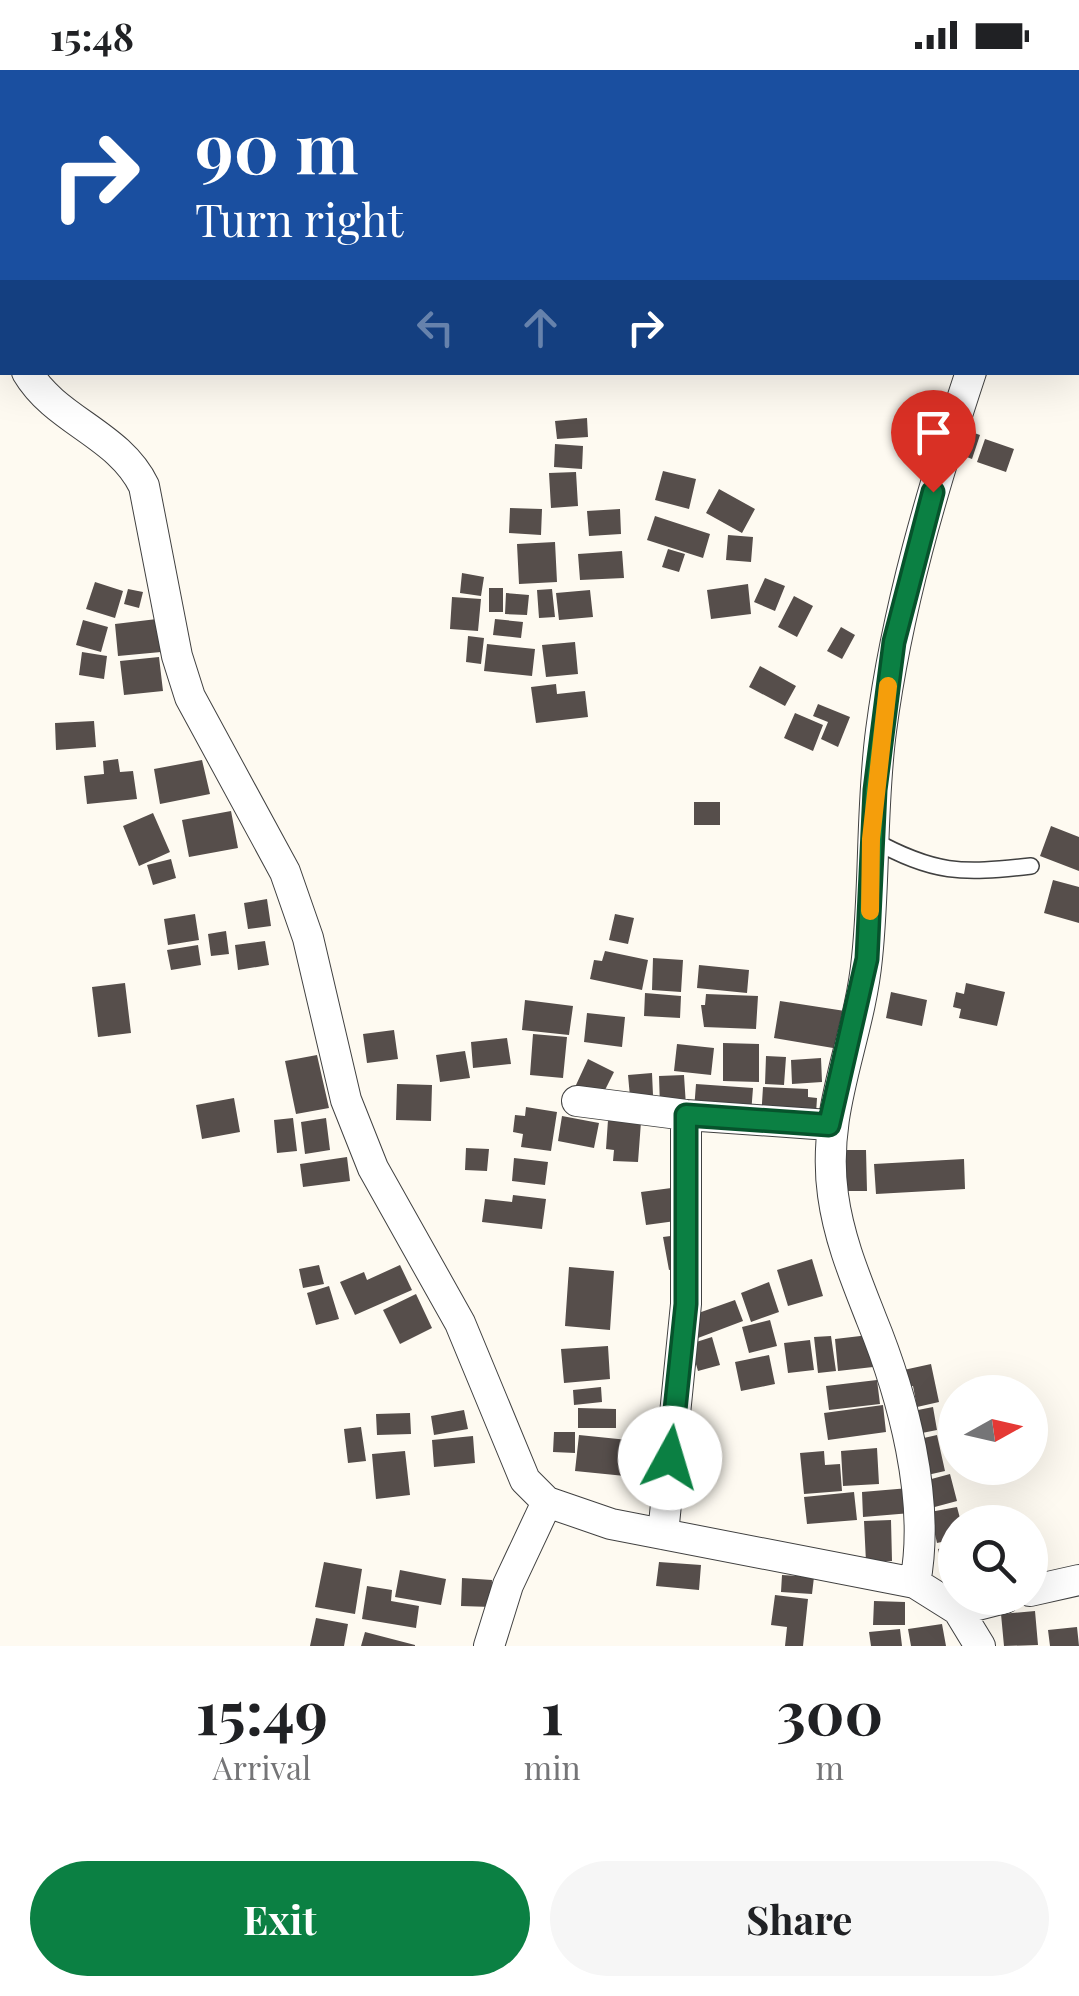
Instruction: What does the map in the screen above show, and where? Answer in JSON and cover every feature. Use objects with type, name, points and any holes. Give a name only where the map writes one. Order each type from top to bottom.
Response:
[{"type":"street","points":[[30,375],[68,414],[110,443],[135,468],[144,486],[178,656],[190,696],[270,839],[298,905],[346,1100],[374,1168],[460,1323],[525,1480],[546,1502],[594,1520],[915,1583],[938,1597]]},
{"type":"street","points":[[915,1583],[923,1543],[920,1496],[887,1363],[842,1238],[833,1195],[829,1125],[867,959],[871,839],[894,642],[933,492],[970,375]]},
{"type":"street","points":[[577,1100],[686,1115],[829,1125]]},
{"type":"street","points":[[662,1534],[686,1304],[686,1115]]},
{"type":"street","points":[[489,1646],[508,1586],[546,1502]]},
{"type":"street","points":[[1048,1587],[1079,1580]]},
{"type":"street","points":[[961,1615],[980,1646]]},
{"type":"lane","points":[[871,839],[936,869],[967,872],[1032,866]]},
{"type":"building","points":[[587,418],[588,437],[557,439],[555,421]]},
{"type":"building","points":[[960,428],[980,435],[972,459],[951,451]]},
{"type":"building","points":[[985,439],[1014,449],[1006,472],[977,462]]},
{"type":"building","points":[[555,444],[583,446],[582,469],[554,467]]},
{"type":"building","points":[[663,471],[696,479],[689,509],[655,500]]},
{"type":"building","points":[[576,472],[578,506],[551,508],[549,473]]},
{"type":"building","points":[[719,489],[755,509],[742,533],[706,513]]},
{"type":"building","points":[[510,508],[542,509],[541,535],[509,533]]},
{"type":"building","points":[[620,509],[621,534],[589,536],[587,511]]},
{"type":"building","points":[[655,516],[710,534],[703,558],[647,540]]},
{"type":"building","points":[[728,535],[753,537],[751,562],[726,560]]},
{"type":"building","points":[[555,542],[557,582],[519,584],[517,544]]},
{"type":"building","points":[[668,549],[685,554],[679,572],[662,567]]},
{"type":"building","points":[[622,551],[624,578],[580,580],[578,554]]},
{"type":"building","points":[[462,573],[484,577],[481,596],[460,593]]},
{"type":"building","points":[[765,578],[785,586],[775,611],[754,602]]},
{"type":"building","points":[[95,582],[123,591],[115,618],[86,609]]},
{"type":"building","points":[[748,584],[751,614],[711,619],[707,590]]},
{"type":"building","points":[[489,588],[503,588],[503,612],[489,612]]},
{"type":"building","points":[[128,589],[143,592],[139,608],[124,604]]},
{"type":"building","points":[[552,589],[555,617],[539,618],[537,590]]},
{"type":"building","points":[[590,590],[593,617],[559,620],[556,593]]},
{"type":"building","points":[[506,593],[529,595],[527,615],[505,614]]},
{"type":"building","points":[[794,596],[813,606],[797,637],[778,627]]},
{"type":"building","points":[[452,597],[481,599],[478,631],[450,629]]},
{"type":"building","points":[[157,619],[161,652],[118,656],[115,624]]},
{"type":"building","points":[[495,619],[523,622],[521,638],[493,635]]},
{"type":"building","points":[[83,620],[108,627],[101,652],[76,645]]},
{"type":"building","points":[[841,627],[855,635],[842,659],[827,651]]},
{"type":"building","points":[[468,636],[484,638],[481,664],[466,662]]},
{"type":"building","points":[[575,642],[578,674],[546,677],[542,645]]},
{"type":"building","points":[[487,644],[535,649],[532,676],[484,671]]},
{"type":"building","points":[[82,652],[107,656],[104,679],[79,675]]},
{"type":"building","points":[[159,657],[163,691],[124,695],[120,661]]},
{"type":"building","points":[[760,666],[796,686],[785,706],[749,687]]},
{"type":"building","points":[[556,684],[557,694],[585,691],[588,717],[536,723],[531,687]]},
{"type":"building","points":[[818,704],[850,717],[838,747],[821,739],[828,722],[813,716]]},
{"type":"building","points":[[795,713],[823,725],[813,751],[784,738]]},
{"type":"building","points":[[94,721],[96,747],[56,750],[55,723]]},
{"type":"building","points":[[118,759],[120,772],[133,771],[137,799],[87,804],[84,776],[104,774],[103,761]]},
{"type":"building","points":[[202,760],[210,794],[160,804],[154,769]]},
{"type":"building","points":[[694,802],[720,802],[720,825],[694,825]]},
{"type":"building","points":[[231,811],[238,848],[189,857],[182,820]]},
{"type":"building","points":[[153,813],[170,852],[139,866],[123,826]]},
{"type":"building","points":[[1051,826],[1079,837],[1079,871],[1040,856]]},
{"type":"building","points":[[171,859],[176,878],[153,885],[147,865]]},
{"type":"building","points":[[1053,880],[1079,887],[1079,923],[1044,913]]},
{"type":"building","points":[[267,899],[271,926],[248,929],[244,903]]},
{"type":"building","points":[[195,914],[199,940],[168,945],[164,919]]},
{"type":"building","points":[[615,914],[634,918],[628,944],[609,940]]},
{"type":"building","points":[[226,931],[229,954],[211,956],[208,934]]},
{"type":"building","points":[[265,941],[269,965],[238,970],[235,945]]},
{"type":"building","points":[[198,945],[201,965],[171,970],[167,950]]},
{"type":"building","points":[[605,951],[648,960],[642,990],[590,979],[594,960],[602,961]]},
{"type":"building","points":[[653,958],[683,960],[681,992],[652,990]]},
{"type":"building","points":[[699,965],[749,970],[747,993],[697,988]]},
{"type":"building","points":[[125,983],[131,1033],[98,1037],[92,987]]},
{"type":"building","points":[[966,983],[1005,992],[997,1026],[959,1018],[961,1009],[953,1007],[956,992],[964,994]]},
{"type":"building","points":[[891,992],[927,1000],[922,1026],[886,1018]]},
{"type":"building","points":[[645,993],[681,996],[680,1018],[644,1016]]},
{"type":"building","points":[[706,994],[758,996],[756,1029],[704,1027],[701,1005],[705,1005]]},
{"type":"building","points":[[525,1000],[573,1006],[569,1035],[522,1030]]},
{"type":"building","points":[[780,1001],[845,1011],[839,1049],[774,1038]]},
{"type":"building","points":[[587,1013],[625,1017],[622,1047],[584,1042]]},
{"type":"building","points":[[394,1030],[398,1059],[367,1063],[363,1034]]},
{"type":"building","points":[[533,1034],[567,1037],[563,1078],[530,1075]]},
{"type":"building","points":[[507,1038],[511,1064],[473,1068],[471,1042]]},
{"type":"building","points":[[723,1043],[759,1044],[759,1082],[723,1081]]},
{"type":"building","points":[[677,1044],[714,1048],[711,1075],[674,1071]]},
{"type":"building","points":[[465,1051],[470,1078],[440,1082],[436,1055]]},
{"type":"building","points":[[317,1055],[329,1108],[296,1114],[285,1061]]},
{"type":"building","points":[[766,1056],[786,1057],[784,1085],[765,1084]]},
{"type":"building","points":[[821,1058],[822,1082],[792,1084],[791,1060]]},
{"type":"building","points":[[588,1059],[614,1072],[601,1098],[576,1085]]},
{"type":"building","points":[[652,1073],[653,1095],[630,1097],[628,1075]]},
{"type":"building","points":[[684,1075],[686,1106],[660,1107],[659,1076]]},
{"type":"building","points":[[397,1084],[432,1085],[431,1121],[396,1120]]},
{"type":"building","points":[[696,1084],[753,1088],[751,1114],[694,1110]]},
{"type":"building","points":[[763,1087],[808,1089],[808,1097],[817,1098],[816,1114],[761,1119]]},
{"type":"building","points":[[234,1098],[240,1132],[202,1139],[196,1105]]},
{"type":"building","points":[[526,1107],[557,1112],[551,1151],[521,1147],[523,1134],[513,1132],[515,1115],[525,1116]]},
{"type":"building","points":[[562,1116],[599,1123],[594,1148],[558,1141]]},
{"type":"building","points":[[293,1118],[297,1151],[277,1153],[274,1120]]},
{"type":"building","points":[[326,1118],[330,1150],[305,1154],[301,1122]]},
{"type":"building","points":[[608,1120],[641,1122],[638,1162],[613,1161],[614,1150],[606,1149]]},
{"type":"building","points":[[466,1148],[489,1149],[487,1171],[465,1170]]},
{"type":"building","points":[[844,1150],[866,1150],[867,1191],[844,1191]]},
{"type":"building","points":[[347,1157],[350,1181],[303,1187],[300,1164]]},
{"type":"building","points":[[514,1158],[548,1162],[545,1185],[512,1181]]},
{"type":"building","points":[[964,1159],[965,1189],[876,1194],[874,1164]]},
{"type":"building","points":[[679,1187],[683,1220],[646,1225],[641,1192]]},
{"type":"building","points":[[513,1195],[546,1199],[542,1229],[482,1222],[485,1199],[512,1202]]},
{"type":"building","points":[[678,1235],[683,1267],[669,1270],[663,1237]]},
{"type":"building","points":[[812,1259],[823,1296],[788,1306],[777,1270]]},
{"type":"building","points":[[319,1265],[324,1284],[303,1288],[299,1269]]},
{"type":"building","points":[[400,1265],[412,1290],[355,1315],[340,1282],[364,1272],[367,1280]]},
{"type":"building","points":[[569,1267],[614,1271],[610,1330],[565,1326]]},
{"type":"building","points":[[769,1282],[779,1312],[751,1322],[741,1293]]},
{"type":"building","points":[[329,1286],[339,1319],[316,1325],[307,1293]]},
{"type":"building","points":[[416,1294],[432,1328],[400,1344],[383,1310]]},
{"type":"building","points":[[735,1300],[743,1321],[698,1338],[690,1316]]},
{"type":"building","points":[[770,1320],[777,1346],[749,1353],[742,1327]]},
{"type":"building","points":[[869,1335],[873,1367],[838,1371],[835,1339]]},
{"type":"building","points":[[831,1336],[836,1371],[818,1373],[814,1337]]},
{"type":"building","points":[[712,1337],[720,1365],[698,1371],[690,1344]]},
{"type":"building","points":[[810,1340],[814,1370],[788,1373],[784,1343]]},
{"type":"building","points":[[608,1346],[610,1379],[564,1383],[561,1349]]},
{"type":"building","points":[[769,1355],[775,1384],[741,1391],[735,1362]]},
{"type":"building","points":[[931,1364],[938,1402],[917,1407],[913,1386],[902,1388],[899,1371]]},
{"type":"building","points":[[877,1380],[880,1404],[829,1410],[826,1386]]},
{"type":"building","points":[[601,1387],[602,1402],[574,1405],[573,1390]]},
{"type":"building","points":[[883,1405],[886,1432],[828,1440],[824,1413]]},
{"type":"building","points":[[933,1407],[937,1430],[912,1435],[908,1412]]},
{"type":"building","points":[[578,1408],[616,1409],[616,1428],[578,1428]]},
{"type":"building","points":[[464,1410],[468,1429],[434,1435],[431,1416]]},
{"type":"building","points":[[410,1413],[411,1434],[377,1435],[376,1414]]},
{"type":"building","points":[[361,1427],[366,1461],[348,1463],[344,1429]]},
{"type":"building","points":[[554,1432],[575,1432],[575,1453],[553,1452]]},
{"type":"building","points":[[579,1435],[628,1440],[625,1476],[575,1471]]},
{"type":"building","points":[[937,1435],[938,1473],[923,1476],[915,1440]]},
{"type":"building","points":[[473,1436],[475,1463],[434,1467],[432,1440]]},
{"type":"building","points":[[877,1448],[879,1484],[843,1486],[841,1451]]},
{"type":"building","points":[[405,1451],[410,1495],[376,1499],[372,1454]]},
{"type":"building","points":[[824,1451],[825,1465],[840,1464],[842,1491],[804,1494],[800,1453]]},
{"type":"building","points":[[938,1477],[938,1485],[953,1485],[957,1501],[931,1508],[924,1481]]},
{"type":"building","points":[[909,1488],[911,1513],[863,1517],[862,1492]]},
{"type":"building","points":[[854,1492],[857,1520],[807,1524],[804,1497]]},
{"type":"building","points":[[938,1511],[938,1543],[937,1543],[930,1512]]},
{"type":"building","points":[[891,1520],[892,1561],[866,1562],[864,1521]]},
{"type":"building","points":[[324,1562],[362,1569],[355,1614],[315,1607]]},
{"type":"building","points":[[659,1562],[701,1565],[699,1590],[656,1586]]},
{"type":"building","points":[[400,1570],[446,1579],[441,1605],[395,1597]]},
{"type":"building","points":[[782,1575],[814,1577],[812,1594],[781,1592]]},
{"type":"building","points":[[462,1578],[492,1580],[491,1607],[461,1606]]},
{"type":"building","points":[[367,1586],[392,1590],[391,1601],[419,1606],[416,1628],[362,1619]]},
{"type":"building","points":[[775,1595],[808,1599],[803,1646],[785,1646],[787,1627],[771,1625]]},
{"type":"building","points":[[874,1601],[905,1602],[905,1625],[873,1625]]},
{"type":"building","points":[[1001,1615],[1035,1615],[1038,1645],[1004,1646]]},
{"type":"building","points":[[316,1618],[348,1624],[344,1646],[310,1646]]},
{"type":"building","points":[[942,1624],[946,1646],[911,1646],[908,1629]]},
{"type":"building","points":[[1077,1627],[1079,1646],[1050,1646],[1048,1630]]},
{"type":"building","points":[[900,1629],[902,1646],[871,1646],[869,1632]]},
{"type":"building","points":[[365,1632],[415,1645],[415,1646],[361,1646]]},
{"type":"slow traffic","points":[[870,911],[871,839],[888,686]]},
{"type":"route","points":[[670,1458],[686,1304],[686,1115],[829,1125],[850,1049],[867,959],[875,790],[894,642],[933,492]]}]
